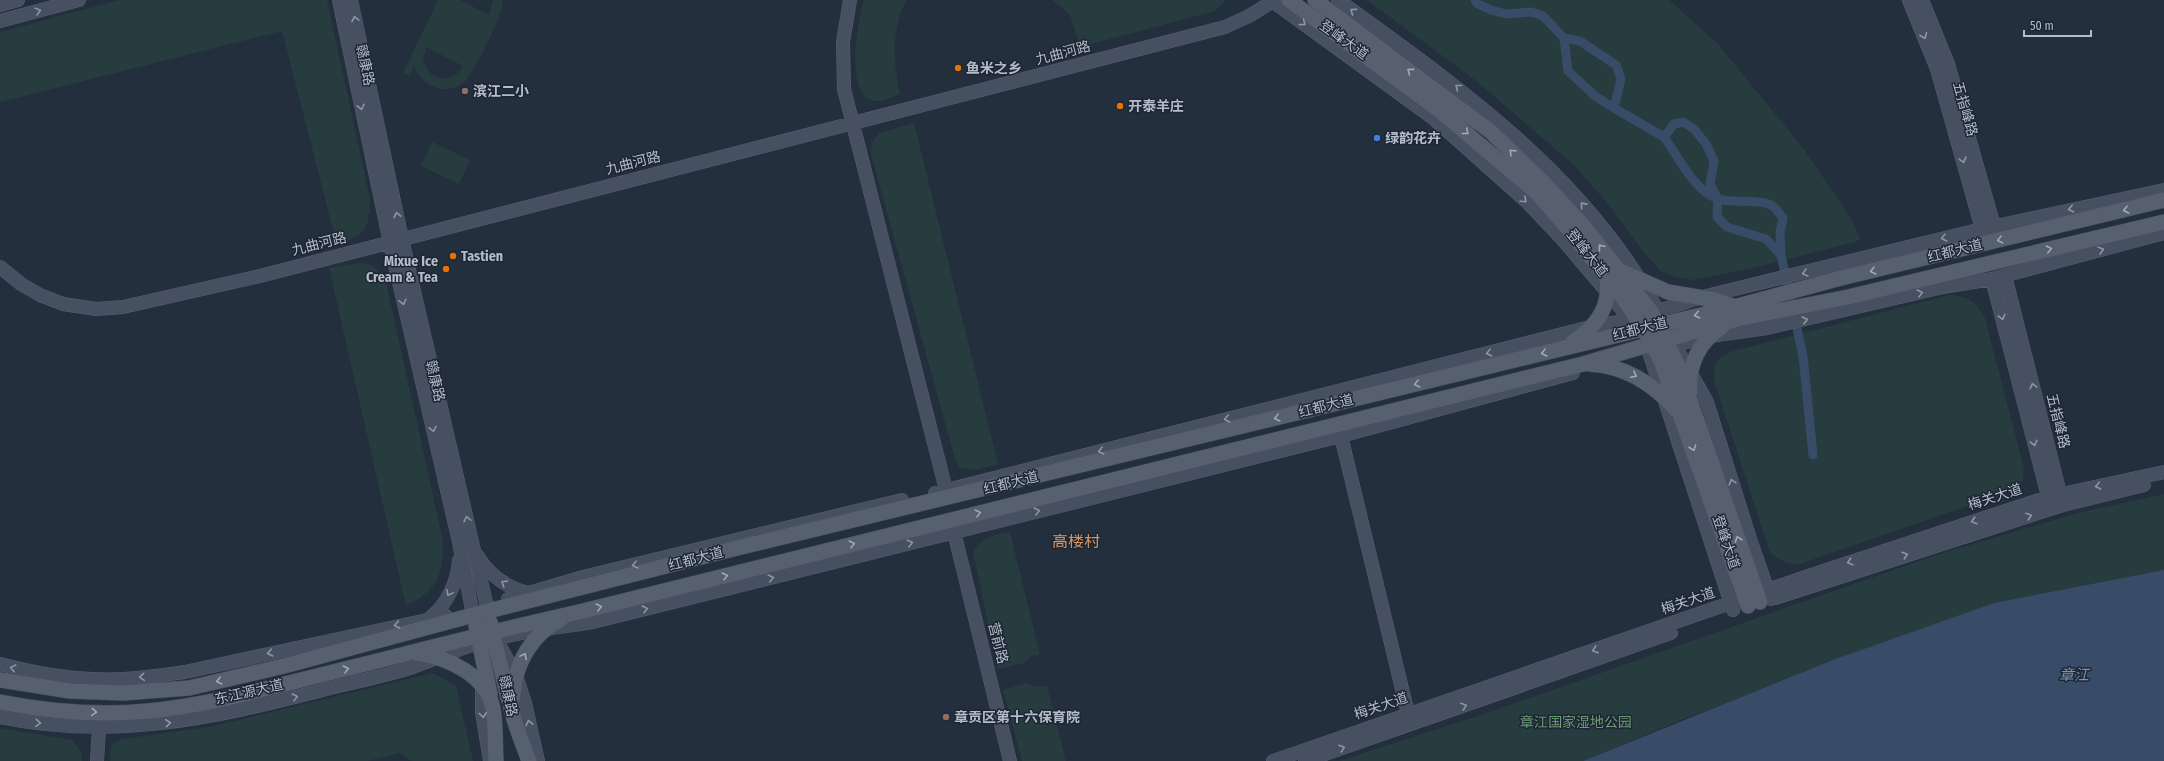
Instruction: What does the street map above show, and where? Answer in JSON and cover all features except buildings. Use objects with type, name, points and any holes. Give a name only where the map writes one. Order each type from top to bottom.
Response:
[{"type":"main road","name":"登峰大道","points":[[1289,0],[1439,110],[1492,154],[1537,194],[1571,232],[1658,318],[1660,345],[1758,598]]},
{"type":"main road","name":"登峰大道","points":[[1315,0],[1490,131],[1545,184],[1583,224],[1612,273],[1637,324],[1660,345]]},
{"type":"main road","name":"红都大道","points":[[480,611],[569,592],[737,548],[1564,348],[1658,318],[1736,313],[1763,307],[1841,278],[2164,200]]},
{"type":"main road","name":"红都大道","points":[[1763,307],[1851,303],[2164,222]]},
{"type":"main road","points":[[1564,348],[1594,326],[1602,314],[1612,273],[1641,281],[1668,292],[1715,300],[1736,313],[1710,336],[1697,353],[1691,372],[1688,415]]},
{"type":"main road","name":"红都大道","points":[[495,636],[579,612],[1660,345],[1736,313]]},
{"type":"main road","points":[[1583,364],[1603,364],[1638,377],[1688,415]]},
{"type":"main road","name":"东江源大道","points":[[0,680],[70,691],[123,693],[189,688],[284,666],[405,634],[480,611]]},
{"type":"main road","name":"赣康路","points":[[480,611],[495,636],[522,761]]},
{"type":"main road","name":"赣康路","points":[[480,611],[478,640],[506,761]]},
{"type":"main road","points":[[529,761],[510,707],[516,676],[529,648],[546,629],[560,620],[579,612]]},
{"type":"main road","name":"东江源大道","points":[[0,702],[26,707],[103,712],[147,711],[203,702],[407,654],[495,636]]},
{"type":"main road","points":[[407,654],[437,657],[466,671],[482,686],[493,708],[496,761]]},
{"type":"street","points":[[0,5],[18,0]]},
{"type":"street","points":[[0,21],[79,0]]},
{"type":"street","name":"赣康路","points":[[339,0],[396,241],[474,548],[480,611]]},
{"type":"street","name":"赣康路","points":[[351,0],[396,241],[460,542],[480,611]]},
{"type":"street","points":[[850,0],[844,28],[844,89],[946,490]]},
{"type":"street","points":[[1338,0],[1453,83],[1500,122],[1565,184],[1598,221],[1641,281],[1658,318],[1698,298],[1763,307]]},
{"type":"street","name":"五指峰路","points":[[1909,0],[1937,69],[1988,227]]},
{"type":"street","name":"五指峰路","points":[[1922,0],[1948,64],[1988,227]]},
{"type":"street","points":[[1273,1],[1433,118],[1527,202],[1562,239],[1637,324]]},
{"type":"street","name":"九曲河路","points":[[0,267],[21,284],[40,295],[63,304],[96,309],[124,307],[192,292],[396,241],[852,125],[1225,27],[1273,1]]},
{"type":"street","points":[[538,761],[525,703],[516,676],[495,636],[593,622],[1340,436],[1603,364],[1660,345],[1710,336],[1843,263],[1988,227],[2164,190]]},
{"type":"street","points":[[1851,303],[1992,279],[2164,234]]},
{"type":"street","name":"五指峰路","points":[[2005,276],[2055,501]]},
{"type":"street","points":[[1992,279],[2055,501]]},
{"type":"street","points":[[0,664],[68,678],[94,680],[144,678],[185,672],[430,619],[480,611],[528,593],[583,577],[946,490],[1594,326],[1637,324]]},
{"type":"street","points":[[1660,345],[1691,372],[1707,402],[1751,542],[1758,598]]},
{"type":"street","points":[[1660,345],[1663,396],[1732,607]]},
{"type":"street","points":[[1340,436],[1409,719]]},
{"type":"street","name":"梅关大道","points":[[1273,761],[1409,719],[1758,598],[2055,501],[2164,472]]},
{"type":"street","name":"梅关大道","points":[[2055,501],[2164,480]]},
{"type":"street","name":"营前路","points":[[954,532],[1010,761]]},
{"type":"street","points":[[405,634],[430,619],[444,602],[454,585],[458,567],[460,542]]},
{"type":"street","points":[[474,548],[483,564],[497,578],[513,588],[528,593],[550,595],[569,592]]},
{"type":"street","points":[[0,717],[25,722],[99,728],[144,726],[190,721],[410,668],[478,640],[482,686],[482,712],[490,761]]},
{"type":"street","name":"梅关大道","points":[[1305,761],[1409,719]]},
{"type":"street","points":[[97,761],[99,728]]},
{"type":"green space","points":[[120,0],[327,0],[370,199],[369,218],[364,230],[354,238],[337,245],[282,31],[0,102],[0,32]]},
{"type":"green space","points":[[438,0],[460,0],[489,15],[493,0],[503,0],[499,17],[482,54],[466,80],[459,85],[444,89],[436,88],[423,80],[414,66],[410,76],[403,73]],"holes":[[[426,47],[463,66],[457,74],[449,78],[440,78],[431,74],[423,61]]]},
{"type":"green space","points":[[864,0],[906,0],[898,24],[895,46],[896,69],[900,94],[882,101],[876,101],[866,97],[859,87],[856,74],[856,40]]},
{"type":"green space","points":[[1052,0],[1226,0],[1215,11],[1080,47],[1070,15]]},
{"type":"green space","points":[[1367,0],[1669,0],[1718,44],[1803,148],[1851,218],[1860,239],[1855,242],[1749,269],[1693,280],[1675,277],[1660,271],[1639,246],[1609,205],[1575,166],[1475,80]]},
{"type":"green space","points":[[914,123],[998,464],[976,470],[960,468],[955,459],[871,154],[872,143],[879,133]]},
{"type":"green space","points":[[432,142],[470,160],[459,184],[421,166]]},
{"type":"green space","points":[[359,263],[376,268],[386,282],[443,541],[442,564],[436,581],[425,594],[406,606],[329,268]]},
{"type":"green space","points":[[1949,295],[1971,300],[1978,307],[1985,318],[2024,469],[2022,483],[2013,490],[1800,564],[1788,563],[1777,557],[1770,552],[1714,381],[1716,363],[1721,357],[1730,352]]},
{"type":"green space","name":"章江国家湿地公园","points":[[2164,494],[2164,570],[1994,603],[1681,720],[1583,761],[1339,761],[1484,714],[1939,554],[2082,512]]},
{"type":"green space","points":[[1010,532],[1040,655],[1032,656],[1024,663],[998,669],[973,552],[985,540]]},
{"type":"green space","points":[[433,673],[456,686],[473,761],[412,761],[400,753],[367,761],[110,761],[111,745],[121,739],[209,727]]},
{"type":"green space","points":[[1027,683],[1035,687],[1047,686],[1066,761],[1022,761],[1003,690]]},
{"type":"green space","points":[[0,728],[72,740],[82,753],[82,761],[0,761]]},
{"type":"water","name":"章江","points":[[2164,570],[2164,761],[1583,761],[1833,660],[1994,603]]},
{"type":"waterway","points":[[1475,0],[1478,4],[1491,10],[1506,14],[1531,12],[1543,16],[1564,38],[1580,41],[1616,65],[1621,79],[1614,108],[1664,137],[1674,124],[1683,122],[1694,129],[1706,144],[1714,161],[1710,184],[1718,199],[1717,217],[1727,227],[1766,239],[1781,255],[1803,356],[1813,455]]},
{"type":"waterway","points":[[1564,38],[1568,71],[1595,96],[1614,108]]},
{"type":"waterway","points":[[1664,137],[1687,172],[1709,195],[1724,200],[1763,203],[1775,208],[1783,218],[1780,232],[1781,255]]},
{"type":"place","name":"鱼米之乡","points":[[958,68]]},
{"type":"place","name":"滨江二小","points":[[465,91]]},
{"type":"place","name":"开泰羊庄","points":[[1120,106]]},
{"type":"place","name":"绿韵花卉","points":[[1377,138]]},
{"type":"place","name":"Tastien","points":[[453,256]]},
{"type":"place","name":"Mixue Ice Cream & Tea","points":[[446,269]]},
{"type":"place","name":"章贡区第十六保育院","points":[[946,717]]},
{"type":"district","name":"高楼村","points":[[1076,541]]}]
